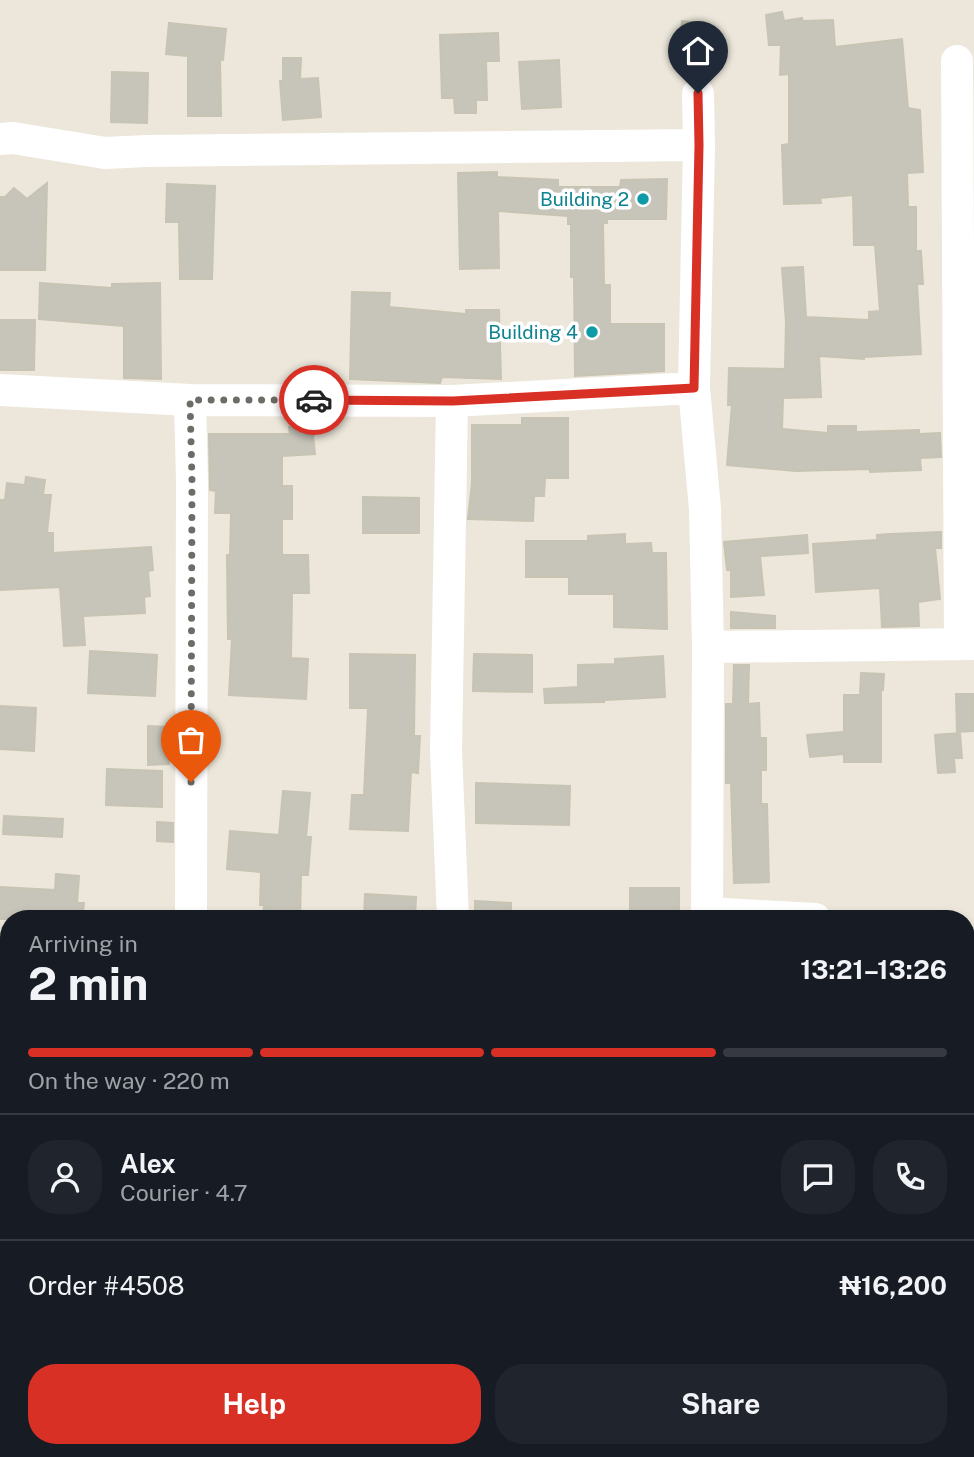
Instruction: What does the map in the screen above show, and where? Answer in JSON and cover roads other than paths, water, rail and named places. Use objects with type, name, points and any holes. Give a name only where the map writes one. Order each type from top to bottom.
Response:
[{"type":"street","points":[[708,647],[967,644],[957,61]]},
{"type":"street","points":[[698,93],[694,388],[705,509],[708,647],[707,910]]},
{"type":"street","points":[[0,139],[13,138],[105,153],[147,150],[699,145]]},
{"type":"street","points":[[0,390],[190,400],[453,401],[694,388]]},
{"type":"street","points":[[190,400],[191,910]]},
{"type":"street","points":[[453,401],[446,751],[453,910]]},
{"type":"place","name":"Building 2","points":[[643,199]]},
{"type":"place","name":"Building 4","points":[[592,332]]}]
